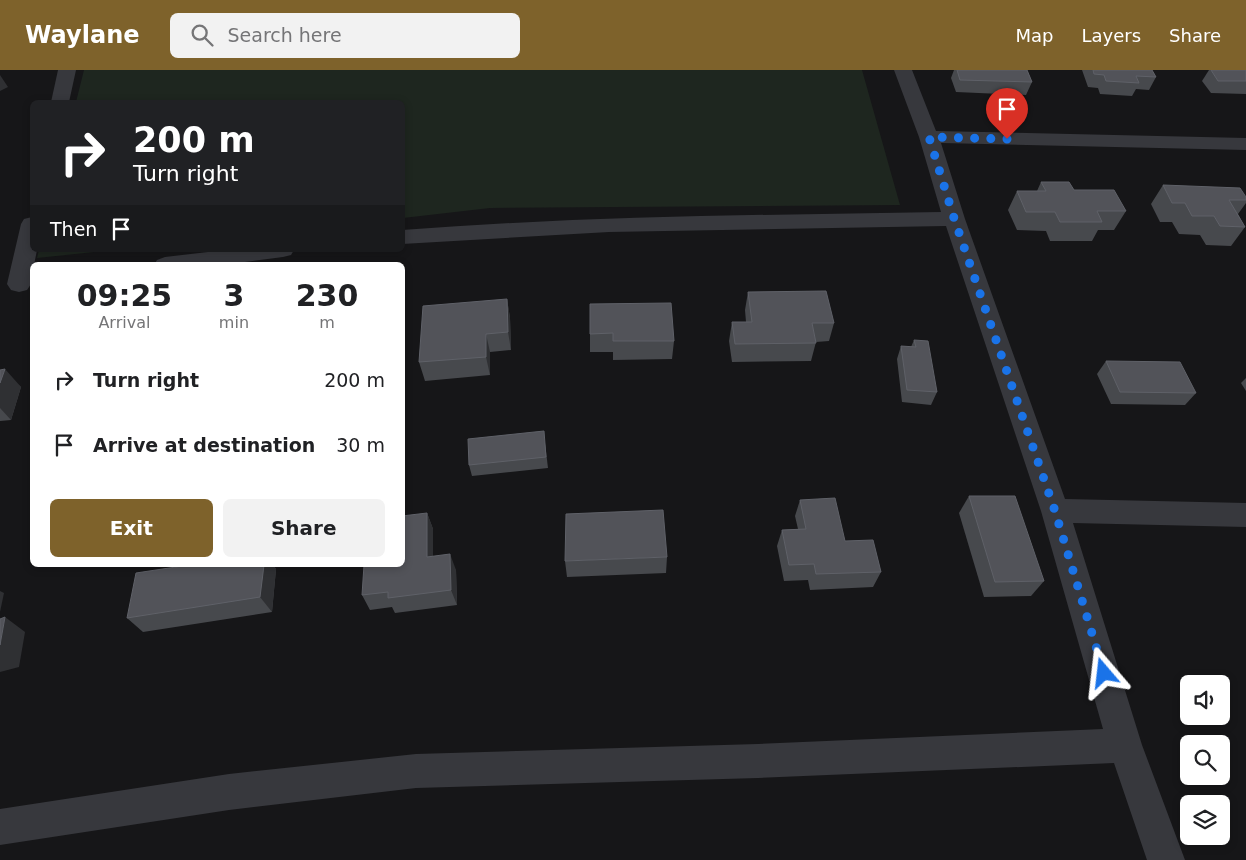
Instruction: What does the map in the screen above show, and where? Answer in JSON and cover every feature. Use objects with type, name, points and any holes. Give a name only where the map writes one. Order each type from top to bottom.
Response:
[{"type":"street","points":[[60,100],[67,70]]},
{"type":"street","points":[[903,70],[929,137],[954,218],[1055,511],[1125,744],[1166,860]]},
{"type":"street","points":[[929,137],[1246,144]]},
{"type":"street","points":[[405,237],[468,231],[601,226],[954,218]]},
{"type":"street","points":[[17,284],[30,232]]},
{"type":"street","points":[[189,262],[267,252]]},
{"type":"street","points":[[1055,511],[1246,514]]},
{"type":"street","points":[[0,827],[229,792],[416,771],[758,762],[1125,744]]},
{"type":"shaded area","points":[[84,70],[862,70],[900,205],[490,208],[405,218],[405,100],[76,100]]},
{"type":"shaded area","points":[[38,252],[94,252],[37,258]]},
{"type":"building","points":[[957,70],[1027,70],[1032,82],[960,80]]},
{"type":"building","points":[[1093,70],[1152,70],[1156,77],[1136,76],[1139,83],[1106,81],[1104,75],[1094,74]]},
{"type":"building","points":[[1211,70],[1246,70],[1246,81],[1218,81]]},
{"type":"building","points":[[1041,182],[1069,182],[1074,190],[1114,190],[1126,211],[1097,211],[1102,222],[1060,222],[1055,212],[1026,212],[1017,191],[1046,191]]},
{"type":"building","points":[[1163,185],[1240,188],[1246,200],[1229,200],[1245,227],[1220,226],[1214,216],[1192,216],[1185,203],[1172,203]]},
{"type":"building","points":[[826,291],[834,323],[812,323],[816,343],[735,344],[732,322],[752,322],[748,292]]},
{"type":"building","points":[[507,299],[508,332],[486,334],[486,357],[419,362],[423,306]]},
{"type":"building","points":[[671,303],[674,341],[613,341],[613,333],[590,334],[590,304]]},
{"type":"building","points":[[914,340],[928,341],[937,392],[907,390],[901,346],[916,347]]},
{"type":"building","points":[[1106,361],[1180,362],[1196,393],[1120,392]]},
{"type":"building","points":[[5,369],[0,383],[0,370]]},
{"type":"building","points":[[544,431],[546,457],[469,465],[468,439]]},
{"type":"building","points":[[969,496],[1015,496],[1044,581],[995,582]]},
{"type":"building","points":[[835,498],[845,541],[873,540],[881,572],[816,574],[814,564],[789,565],[782,530],[806,529],[800,500]]},
{"type":"building","points":[[663,510],[667,557],[565,561],[566,514]]},
{"type":"building","points":[[427,513],[427,557],[450,554],[451,590],[388,598],[388,592],[362,595],[364,567],[405,567],[405,516]]},
{"type":"building","points":[[176,567],[264,567],[260,597],[127,618],[136,573]]},
{"type":"building","points":[[5,617],[0,645],[0,619]]},
{"type":"route","points":[[1007,139],[929,137],[954,218],[1055,511],[1104,673]]}]
